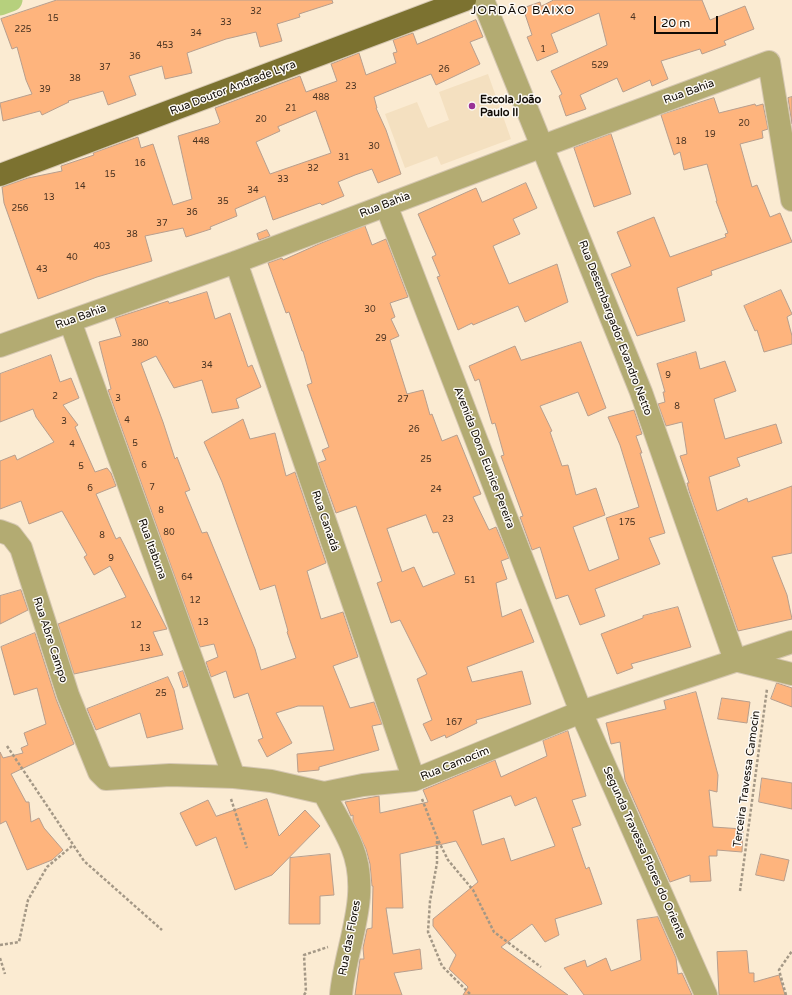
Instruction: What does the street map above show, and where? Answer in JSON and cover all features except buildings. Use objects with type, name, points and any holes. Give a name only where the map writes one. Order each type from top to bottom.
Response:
[{"type":"main road","name":"Rua Doutor Andrade Lyra","points":[[0,175],[465,0]]},
{"type":"street","name":"Rua Desembargador Evandro Netto","points":[[483,0],[641,392],[735,660]]},
{"type":"street","name":"Rua Bahia","points":[[0,346],[236,262],[769,62],[792,200]]},
{"type":"street","name":"Avenida Dona Eunice Pereira","points":[[386,205],[581,712]]},
{"type":"street","name":"Rua Canadá","points":[[236,262],[414,780]]},
{"type":"street","name":"Rua Itabuna","points":[[70,321],[229,777]]},
{"type":"street","name":"Rua Abre Campo","points":[[0,531],[11,535],[21,548],[68,695],[94,756]]},
{"type":"street","name":"Rua Camocim","points":[[94,756],[100,772],[106,780],[170,775],[229,777],[271,781],[324,793],[363,785],[414,780],[581,712],[792,642]]},
{"type":"street","points":[[735,660],[792,674]]},
{"type":"street","name":"Segunda Travessa Flores do Oriente","points":[[581,712],[706,995]]},
{"type":"street","name":"Rua das Flores","points":[[324,793],[352,848],[357,868],[358,900],[350,953],[343,973],[341,995]]},
{"type":"path","name":"Terceira Travessa Camocin","points":[[740,891],[770,669]]},
{"type":"path","points":[[7,746],[72,846],[84,861],[162,930]]},
{"type":"path","points":[[229,777],[247,848]]},
{"type":"path","points":[[414,780],[438,840],[448,860],[472,890],[494,932],[541,967]]},
{"type":"path","points":[[438,840],[437,863],[428,932],[442,966],[471,995]]},
{"type":"path","points":[[0,945],[19,942],[28,900],[47,867],[72,846]]},
{"type":"path","points":[[786,995],[779,970],[792,951]]},
{"type":"path","points":[[304,955],[306,992],[304,995]]},
{"type":"path","points":[[0,958],[5,974]]},
{"type":"shaded area","name":"Escola João Paulo II","points":[[488,74],[511,139],[441,165],[437,156],[405,168],[385,114],[417,102],[428,128],[449,120],[439,92]]},
{"type":"waterway","points":[[0,4],[11,0]]},
{"type":"place","name":"Escola João Paulo II","points":[[472,106]]},
{"type":"district","name":"JORDÃO BAIXO","points":[[523,11]]}]
